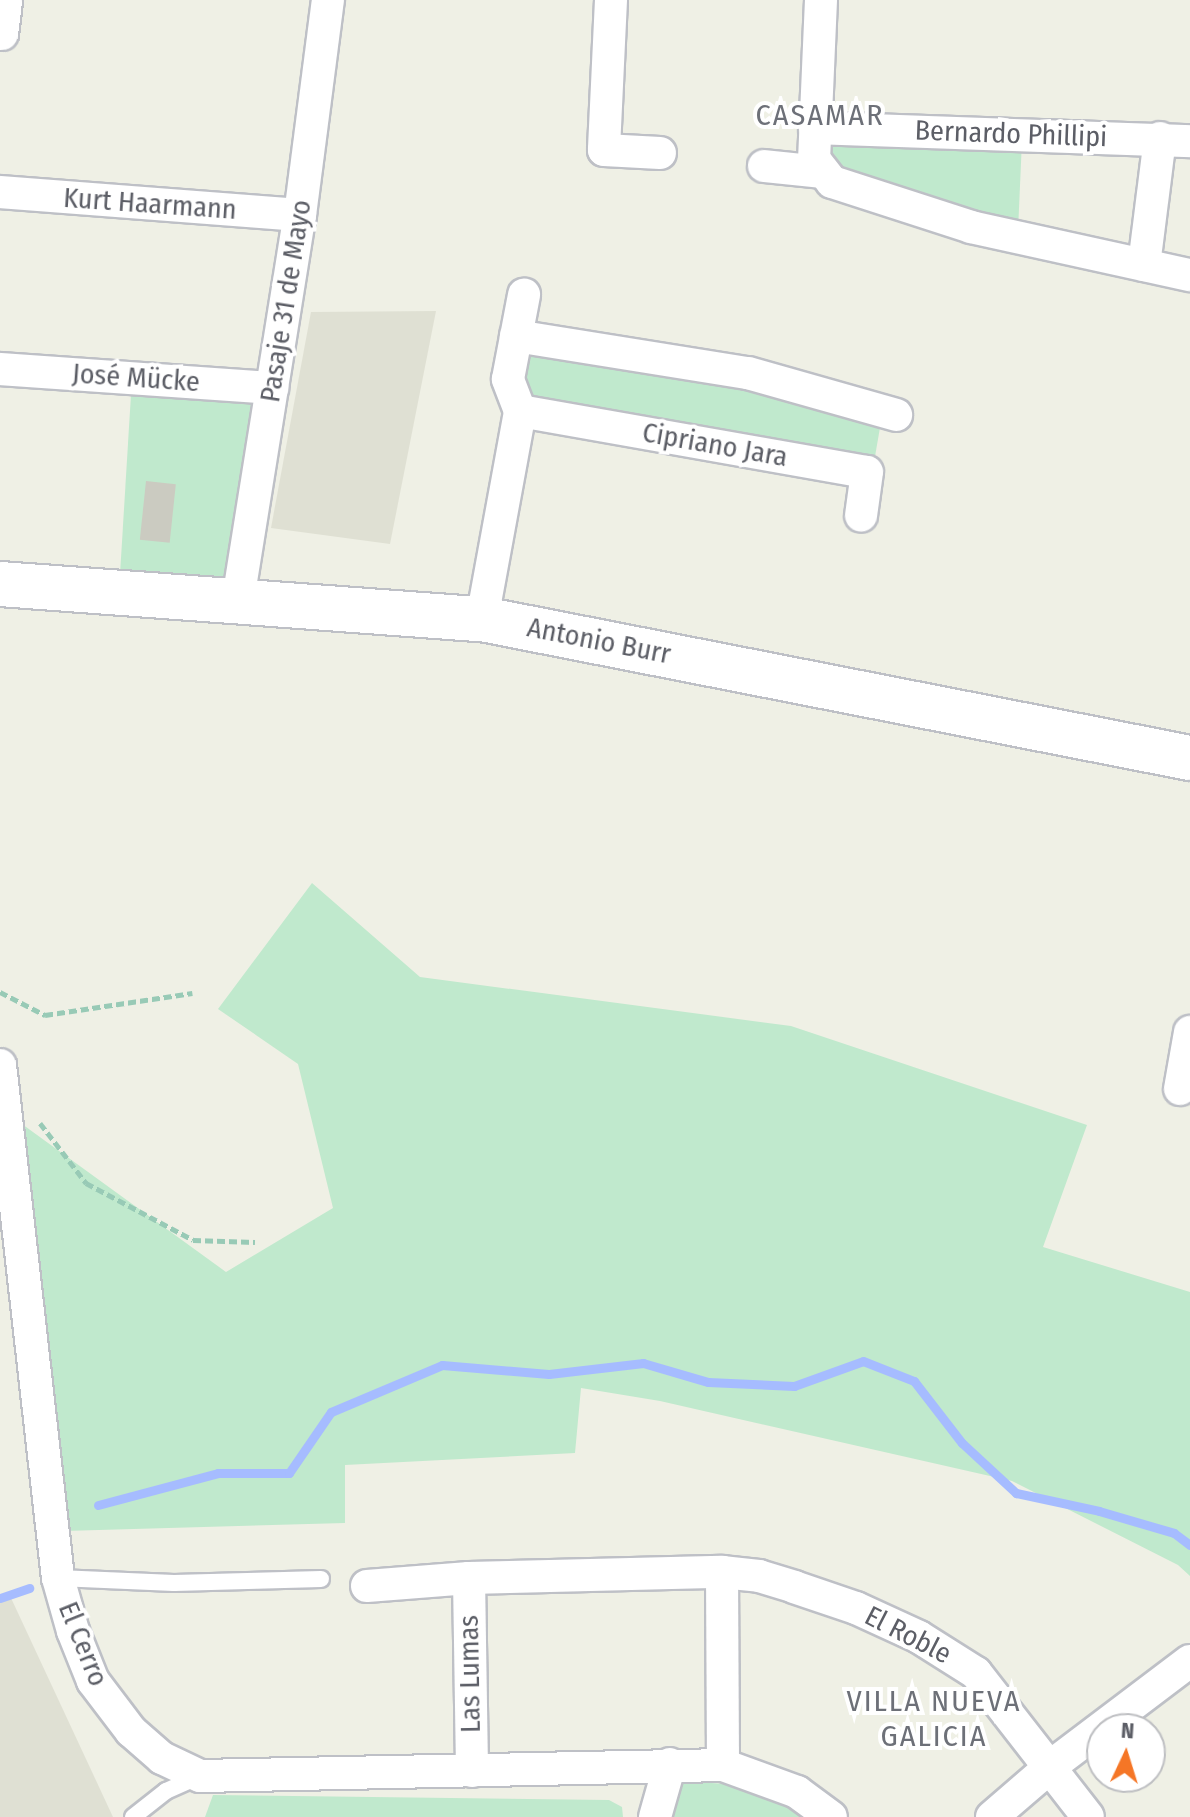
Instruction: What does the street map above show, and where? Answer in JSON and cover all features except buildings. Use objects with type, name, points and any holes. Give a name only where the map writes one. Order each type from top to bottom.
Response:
[{"type":"street","points":[[2,34],[6,0]]},
{"type":"street","name":"Pasaje 31 de Mayo","points":[[238,600],[300,215],[328,0]]},
{"type":"street","points":[[611,0],[604,150],[660,153]]},
{"type":"street","points":[[821,0],[814,159],[832,182],[971,227],[1190,275]]},
{"type":"street","name":"Bernardo Phillipi","points":[[815,128],[1175,139],[1144,265]]},
{"type":"street","points":[[764,166],[822,172]]},
{"type":"street","name":"Kurt Haarmann","points":[[0,192],[300,215]]},
{"type":"street","points":[[482,619],[520,411],[508,379],[524,295]]},
{"type":"street","points":[[516,336],[748,373],[896,415]]},
{"type":"street","name":"José Mücke","points":[[0,369],[272,388]]},
{"type":"street","name":"Cipriano Jara","points":[[520,411],[867,472],[861,516]]},
{"type":"street","name":"Antonio Burr","points":[[0,584],[482,619],[1190,758]]},
{"type":"street","points":[[1180,1089],[1190,1032]]},
{"type":"street","name":"El Cerro","points":[[0,1065],[58,1578],[93,1681],[110,1708],[162,1758],[200,1776],[723,1765],[797,1792],[831,1817]]},
{"type":"street","points":[[722,1572],[723,1765]]},
{"type":"street","name":"El Roble","points":[[367,1586],[469,1578],[722,1572],[759,1576],[856,1608],[949,1653],[976,1673],[1088,1817]]},
{"type":"street","name":"Las Lumas","points":[[469,1578],[472,1771]]},
{"type":"street","points":[[992,1817],[1051,1766],[1190,1661]]},
{"type":"street","points":[[655,1817],[670,1764]]},
{"type":"lane","points":[[58,1578],[174,1583],[321,1579]]},
{"type":"lane","points":[[133,1817],[166,1791],[200,1776]]},
{"type":"path","points":[[0,992],[45,1015],[192,993]]},
{"type":"path","points":[[39,1122],[86,1183],[193,1240],[255,1242]]},
{"type":"shaded area","points":[[436,311],[390,544],[271,528],[311,312]]},
{"type":"shaded area","points":[[11,1598],[113,1817],[0,1817],[0,1600]]},
{"type":"green space","points":[[819,134],[1022,140],[1018,231],[836,175]]},
{"type":"green space","points":[[521,342],[882,416],[873,468],[523,404]]},
{"type":"green space","points":[[132,378],[272,388],[238,600],[119,591]]},
{"type":"green space","points":[[312,883],[420,977],[791,1026],[1087,1125],[1043,1247],[1190,1292],[1190,1576],[1178,1565],[1012,1481],[660,1401],[581,1388],[575,1453],[345,1465],[345,1523],[64,1531],[15,1119],[226,1272],[333,1208],[298,1064],[218,1009]]},
{"type":"green space","points":[[680,1781],[727,1784],[795,1808],[806,1817],[670,1817]]},
{"type":"green space","points":[[213,1795],[609,1800],[622,1807],[623,1817],[205,1817]]},
{"type":"waterway","points":[[98,1505],[218,1473],[289,1473],[331,1412],[442,1365],[549,1374],[643,1363],[708,1382],[794,1386],[863,1361],[914,1381],[962,1443],[1016,1493],[1099,1511],[1174,1533],[1190,1545]]},
{"type":"waterway","points":[[0,1598],[29,1588]]},
{"type":"district","name":"CASAMAR","points":[[820,115]]},
{"type":"district","name":"VILLA NUEVA GALICIA","points":[[934,1718]]}]
